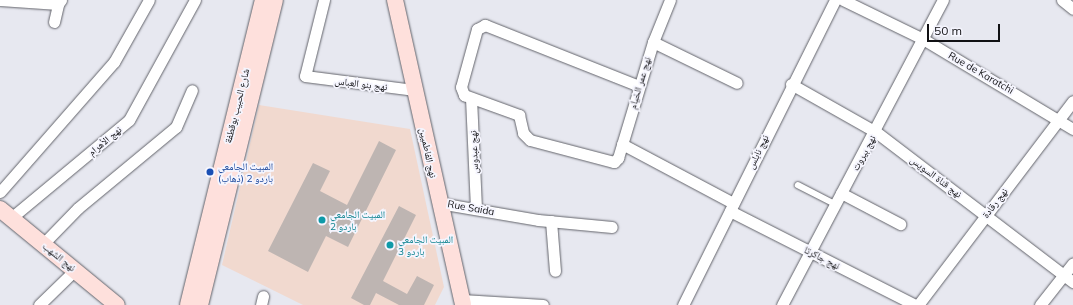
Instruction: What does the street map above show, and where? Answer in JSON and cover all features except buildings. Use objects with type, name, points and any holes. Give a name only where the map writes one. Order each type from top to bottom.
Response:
[{"type":"main road","name":"شارع الحبيب بوقطفة","points":[[188,305],[263,0]]},
{"type":"main road","name":"شارع الحبيب بوقطفة","points":[[200,305],[275,0]]},
{"type":"main road","name":"نهج الفاطميين","points":[[395,0],[439,203],[463,303]]},
{"type":"main road","name":"نهج الشهب","points":[[4,216],[43,244],[117,305]]},
{"type":"street","points":[[0,0],[60,2],[54,22]]},
{"type":"street","points":[[0,192],[114,62],[149,0]]},
{"type":"street","name":"نهج الأهرام","points":[[4,216],[129,120],[195,0]]},
{"type":"street","name":"نهج بنو العباس","points":[[324,0],[304,71],[308,77],[414,90]]},
{"type":"street","name":"نهج عمر الخيام","points":[[471,98],[519,115],[523,133],[530,140],[608,161],[616,160],[652,42],[670,0]]},
{"type":"street","name":"Rue de Karatchi","points":[[843,0],[923,40],[1060,119],[1073,129]]},
{"type":"street","name":"نهج نابلس","points":[[683,305],[791,84],[843,0]]},
{"type":"street","name":"نهج بيروت","points":[[782,305],[835,204],[876,132],[943,0]]},
{"type":"street","points":[[1062,0],[1073,9]]},
{"type":"street","points":[[471,98],[462,93],[461,84],[477,29],[485,25],[639,86]]},
{"type":"street","points":[[652,42],[737,83]]},
{"type":"street","name":"نهج قناة السويس","points":[[791,84],[876,132],[1068,278]]},
{"type":"street","points":[[43,244],[78,208],[176,127],[192,90]]},
{"type":"street","name":"نهج عبدوس","points":[[471,98],[476,207]]},
{"type":"street","name":"نهج رقادة","points":[[918,305],[1073,102]]},
{"type":"street","name":"نهج جاكرتا","points":[[622,144],[810,252],[915,305]]},
{"type":"street","points":[[841,193],[900,224]]},
{"type":"street","name":"Rue Saida","points":[[439,203],[476,207],[502,214],[551,222],[612,227]]},
{"type":"street","points":[[551,222],[556,271]]},
{"type":"street","points":[[1040,305],[1068,278],[1073,263]]},
{"type":"street","points":[[39,305],[74,270]]},
{"type":"street","points":[[463,303],[521,303],[543,305]]},
{"type":"lane","points":[[798,185],[835,204]]},
{"type":"shaded area","points":[[259,105],[410,129],[444,287],[435,305],[303,305],[222,265]]},
{"type":"place","name":"المبيت الجامعي باردو 2 (ذهاب)","points":[[210,172]]},
{"type":"place","name":"المبيت الجامعي باردو 2","points":[[322,220]]},
{"type":"place","name":"المبيت الجامعي باردو 3","points":[[390,245]]}]
